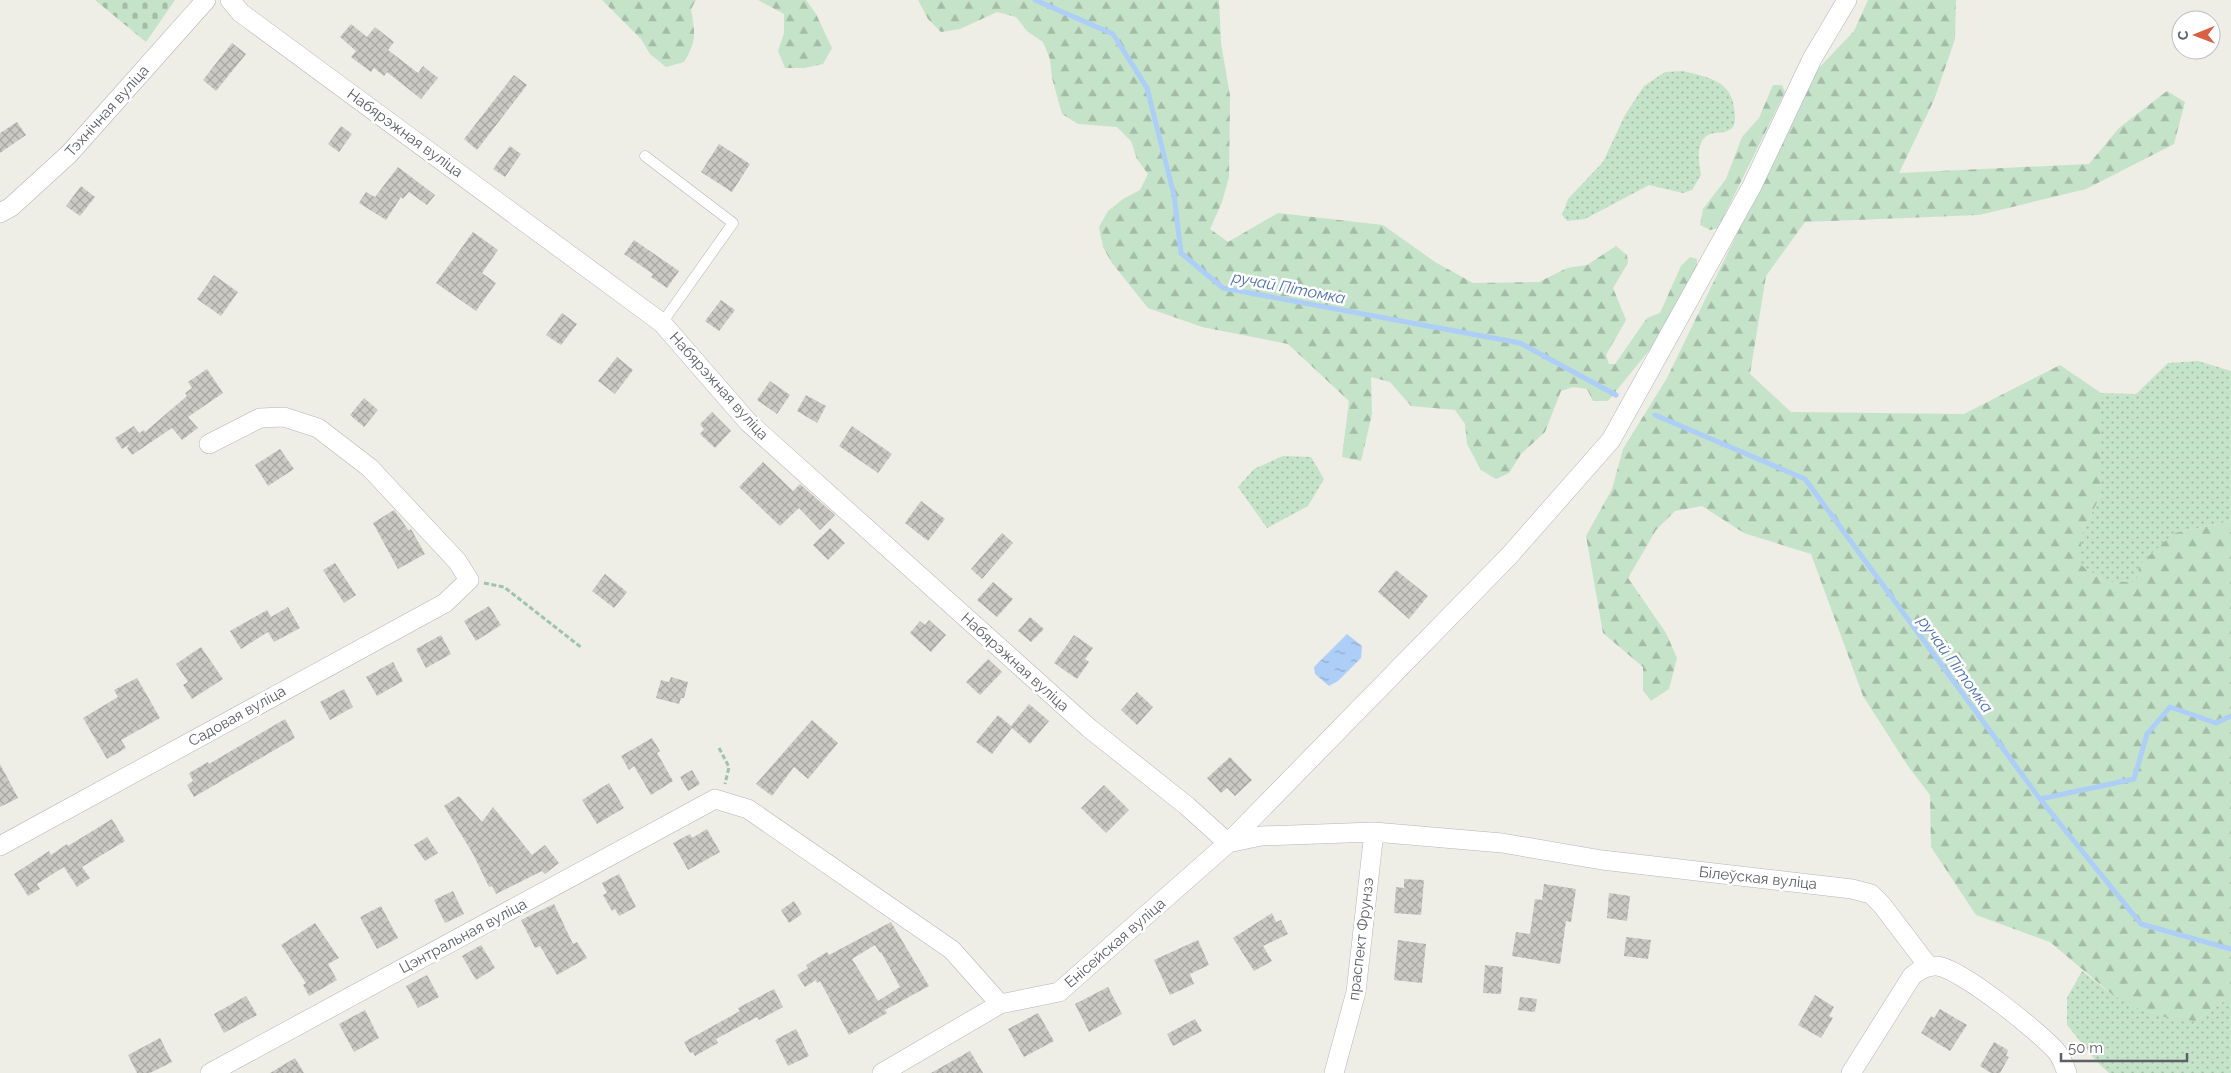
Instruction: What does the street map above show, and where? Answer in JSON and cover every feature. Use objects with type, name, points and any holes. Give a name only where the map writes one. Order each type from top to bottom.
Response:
[{"type":"street","name":"Тэхнічная вуліца","points":[[0,213],[11,207],[69,154],[206,0]]},
{"type":"street","name":"Набярэжная вуліца","points":[[230,0],[241,13],[662,323],[748,422],[1088,728],[1187,806],[1228,843]]},
{"type":"street","name":"Енісейская вуліца","points":[[882,1073],[1000,1004],[1059,992],[1228,843],[1509,556],[1611,440],[1752,186],[1812,59],[1847,0]]},
{"type":"street","points":[[209,444],[260,418],[284,417],[318,428],[370,468],[457,561],[469,580]]},
{"type":"street","name":"Садовая вуліца","points":[[0,846],[445,603],[469,580]]},
{"type":"street","points":[[715,799],[748,809],[952,950],[1000,1004]]},
{"type":"street","name":"Цэнтральная вуліца","points":[[210,1073],[715,799]]},
{"type":"street","name":"Білеўская вуліца","points":[[1228,843],[1261,836],[1374,832],[1502,843],[1602,860],[1852,889],[1871,894],[1882,905],[1929,967]]},
{"type":"street","name":"праспект Фрунзэ","points":[[1334,1073],[1356,992],[1374,832]]},
{"type":"street","points":[[1851,1073],[1912,976],[1921,969],[1929,967],[1944,967],[2012,1011],[2040,1034],[2058,1054],[2067,1073]]},
{"type":"lane","points":[[644,156],[733,223],[662,323]]},
{"type":"path","points":[[469,580],[504,587],[582,648]]},
{"type":"path","points":[[715,799],[727,781],[729,767],[719,748]]},
{"type":"green space","points":[[95,0],[175,0],[146,42]]},
{"type":"green space","points":[[602,0],[696,0],[691,9],[694,37],[684,62],[666,67],[650,54],[641,39]]},
{"type":"green space","points":[[758,0],[806,0],[816,14],[832,48],[823,64],[804,68],[785,68],[778,51],[784,33],[784,14]]},
{"type":"green space","points":[[918,0],[1219,0],[1221,43],[1230,96],[1229,177],[1222,202],[1210,229],[1228,242],[1278,213],[1383,225],[1435,262],[1473,283],[1539,282],[1567,268],[1587,265],[1616,246],[1627,255],[1628,263],[1613,288],[1626,320],[1606,355],[1609,364],[1615,364],[1647,318],[1660,313],[1681,266],[1690,257],[1697,259],[1697,269],[1651,348],[1608,401],[1593,401],[1587,389],[1573,387],[1561,391],[1545,432],[1521,454],[1509,473],[1496,479],[1481,470],[1467,444],[1465,424],[1455,410],[1411,406],[1390,382],[1371,377],[1372,414],[1361,461],[1342,457],[1349,401],[1288,344],[1202,327],[1148,308],[1112,263],[1103,247],[1099,227],[1108,211],[1123,199],[1140,190],[1148,174],[1137,159],[1131,141],[1117,127],[1078,124],[1062,114],[1052,78],[1050,59],[1043,42],[1028,32],[1016,17],[997,12],[960,29],[941,32],[928,19]]},
{"type":"green space","points":[[1868,0],[1956,0],[1955,39],[1934,100],[1899,173],[2089,164],[2119,128],[2167,91],[2185,102],[2174,144],[2086,189],[1979,215],[1805,222],[1766,276],[1750,374],[1791,412],[1964,414],[2060,365],[2101,393],[2101,494],[2081,536],[2081,565],[2106,582],[2136,582],[2140,564],[2174,533],[2231,521],[2231,996],[2195,1021],[2151,1015],[2114,996],[2050,942],[1976,915],[1931,847],[1930,795],[1908,766],[1863,696],[1811,554],[1744,533],[1702,506],[1675,511],[1656,530],[1628,578],[1666,633],[1677,658],[1669,689],[1651,701],[1643,690],[1643,667],[1603,633],[1586,536],[1612,489],[1623,449],[1667,378],[1816,71],[1854,31]]},
{"type":"green space","points":[[1683,71],[1716,81],[1723,86],[1732,99],[1735,115],[1733,127],[1724,132],[1708,135],[1701,143],[1699,165],[1701,175],[1692,190],[1683,193],[1649,185],[1585,219],[1567,221],[1562,215],[1568,199],[1603,162],[1625,115],[1644,86],[1665,72]]},
{"type":"green space","points":[[1773,85],[1782,85],[1785,92],[1718,228],[1710,230],[1700,225],[1703,209],[1726,179],[1742,137],[1759,118]]},
{"type":"green space","points":[[2198,361],[2231,371],[2231,521],[2174,533],[2137,582],[2106,582],[2081,565],[2081,536],[2101,494],[2101,393],[2136,394],[2168,363]]},
{"type":"green space","points":[[1283,456],[1311,457],[1324,479],[1308,506],[1267,528],[1238,487],[1254,469]]},
{"type":"green space","points":[[2082,971],[2114,996],[2195,1021],[2231,996],[2231,1073],[2109,1073],[2096,1061],[2067,1025],[2067,998]]},
{"type":"water","points":[[1347,634],[1362,646],[1361,658],[1338,681],[1329,686],[1315,674],[1314,667]]},
{"type":"building","points":[[351,24],[367,37],[375,27],[394,42],[388,50],[418,73],[423,66],[438,78],[421,99],[387,72],[384,76],[374,68],[371,72],[351,57],[356,51],[340,37]]},
{"type":"building","points":[[232,43],[246,54],[216,91],[203,80]]},
{"type":"building","points":[[514,75],[527,85],[477,150],[464,139]]},
{"type":"building","points":[[17,122],[26,135],[0,153],[0,133]]},
{"type":"building","points":[[341,126],[352,134],[339,152],[328,144]]},
{"type":"building","points":[[719,144],[750,164],[732,192],[701,172]]},
{"type":"building","points":[[510,146],[521,154],[505,177],[493,169]]},
{"type":"building","points":[[398,167],[435,195],[427,205],[409,192],[403,199],[401,197],[386,220],[359,203],[366,192],[375,197]]},
{"type":"building","points":[[81,186],[95,197],[80,216],[66,206]]},
{"type":"building","points":[[473,232],[498,250],[482,273],[496,283],[476,311],[436,283]]},
{"type":"building","points":[[634,240],[679,271],[667,288],[651,277],[653,274],[624,254]]},
{"type":"building","points":[[214,275],[238,292],[221,316],[197,299]]},
{"type":"building","points":[[721,300],[735,310],[719,331],[705,321]]},
{"type":"building","points":[[562,313],[577,324],[561,345],[546,335]]},
{"type":"building","points":[[617,357],[633,370],[615,394],[598,381]]},
{"type":"building","points":[[207,369],[223,393],[188,417],[198,428],[182,440],[172,428],[132,455],[127,448],[130,444],[122,449],[115,438],[134,426],[139,433],[144,430],[145,432],[187,396],[185,393],[192,388],[188,382]]},
{"type":"building","points":[[770,381],[790,395],[777,414],[757,400]]},
{"type":"building","points":[[806,395],[826,406],[817,423],[797,411]]},
{"type":"building","points":[[364,398],[378,410],[364,427],[350,415]]},
{"type":"building","points":[[712,412],[731,431],[715,448],[700,434],[704,429],[700,424]]},
{"type":"building","points":[[852,426],[892,454],[878,473],[839,446]]},
{"type":"building","points":[[280,449],[294,469],[268,486],[255,465]]},
{"type":"building","points":[[763,462],[793,491],[800,484],[835,515],[820,530],[799,508],[780,526],[739,487]]},
{"type":"building","points":[[921,501],[945,519],[928,541],[905,523]]},
{"type":"building","points":[[394,510],[409,531],[411,529],[425,554],[398,569],[373,523]]},
{"type":"building","points":[[830,528],[845,543],[828,560],[813,545]]},
{"type":"building","points":[[1002,533],[1013,543],[982,579],[971,569]]},
{"type":"building","points":[[335,563],[356,595],[344,603],[323,570]]},
{"type":"building","points":[[1396,570],[1428,596],[1409,619],[1378,592]]},
{"type":"building","points":[[605,574],[627,592],[614,608],[592,591]]},
{"type":"building","points":[[993,582],[1013,599],[997,617],[977,600]]},
{"type":"building","points":[[489,606],[501,625],[476,641],[464,621]]},
{"type":"building","points":[[288,607],[300,628],[274,642],[268,632],[241,649],[230,631],[267,610],[271,617]]},
{"type":"building","points":[[1030,617],[1044,629],[1031,642],[1018,631]]},
{"type":"building","points":[[929,620],[946,635],[931,652],[910,633],[920,621],[925,625]]},
{"type":"building","points":[[441,635],[451,654],[426,668],[416,649]]},
{"type":"building","points":[[1074,635],[1093,648],[1085,659],[1089,662],[1077,679],[1054,663]]},
{"type":"building","points":[[201,647],[223,679],[192,699],[183,685],[188,682],[176,664]]},
{"type":"building","points":[[988,659],[1002,672],[980,695],[966,682]]},
{"type":"building","points":[[393,662],[403,681],[377,696],[366,677]]},
{"type":"building","points":[[671,677],[688,682],[684,698],[681,698],[679,704],[656,698],[661,680],[669,682]]},
{"type":"building","points":[[137,678],[160,718],[121,740],[126,748],[107,759],[83,718],[118,697],[114,690]]},
{"type":"building","points":[[344,689],[353,707],[330,720],[320,702]]},
{"type":"building","points":[[1137,692],[1153,707],[1137,725],[1121,710]]},
{"type":"building","points":[[1029,704],[1049,721],[1030,744],[1012,728],[992,754],[976,742],[998,715],[1011,726]]},
{"type":"building","points":[[285,719],[295,738],[194,797],[187,785],[193,781],[189,773],[208,762],[209,764]]},
{"type":"building","points":[[812,720],[838,743],[808,779],[794,767],[772,796],[756,784]]},
{"type":"building","points":[[652,738],[660,751],[657,753],[673,781],[651,795],[634,766],[629,770],[621,756]]},
{"type":"building","points":[[1230,757],[1252,780],[1235,796],[1227,788],[1221,793],[1207,778]]},
{"type":"building","points":[[0,764],[18,798],[0,807]]},
{"type":"building","points":[[692,770],[700,784],[688,791],[680,777]]},
{"type":"building","points":[[609,783],[624,808],[597,824],[582,800]]},
{"type":"building","points":[[1104,785],[1129,810],[1106,833],[1081,808]]},
{"type":"building","points":[[459,796],[482,822],[493,807],[532,855],[545,845],[559,863],[545,874],[542,871],[496,894],[492,886],[489,887],[473,854],[444,806]]},
{"type":"building","points":[[112,819],[125,841],[82,867],[90,878],[77,887],[64,867],[37,884],[40,889],[28,896],[14,874],[49,851],[51,855]]},
{"type":"building","points":[[707,829],[720,852],[688,870],[673,843],[690,834],[692,838]]},
{"type":"building","points":[[427,837],[438,853],[425,861],[414,845]]},
{"type":"building","points":[[619,874],[636,907],[619,916],[615,909],[612,911],[603,895],[607,893],[602,883]]},
{"type":"building","points":[[1404,879],[1424,880],[1421,915],[1394,913],[1396,887],[1404,888]]},
{"type":"building","points":[[1544,884],[1576,889],[1571,922],[1566,921],[1560,964],[1512,956],[1516,932],[1530,934],[1535,899],[1542,900]]},
{"type":"building","points":[[453,891],[464,914],[445,923],[434,900]]},
{"type":"building","points":[[1609,893],[1630,896],[1627,921],[1607,918]]},
{"type":"building","points":[[794,901],[802,914],[789,923],[781,910]]},
{"type":"building","points":[[554,904],[573,944],[577,942],[587,958],[557,975],[540,946],[535,948],[521,920]]},
{"type":"building","points":[[381,906],[398,938],[377,949],[360,917]]},
{"type":"building","points":[[1272,913],[1276,922],[1281,920],[1288,934],[1263,946],[1272,961],[1254,971],[1233,938]]},
{"type":"building","points":[[891,922],[929,986],[885,1010],[887,1013],[849,1035],[820,981],[817,983],[816,980],[805,987],[797,975],[808,968],[806,965],[827,952],[829,955]],"holes":[[[875,945],[900,987],[878,1001],[852,959]]]},
{"type":"building","points":[[315,923],[339,958],[328,964],[337,980],[309,996],[303,985],[306,983],[281,945]]},
{"type":"building","points":[[1626,937],[1651,940],[1648,959],[1624,956]]},
{"type":"building","points":[[1198,940],[1209,965],[1190,974],[1194,984],[1170,995],[1154,960]]},
{"type":"building","points":[[1398,940],[1426,944],[1422,983],[1394,980]]},
{"type":"building","points":[[481,945],[495,968],[476,980],[462,956]]},
{"type":"building","points":[[1485,965],[1503,967],[1501,994],[1483,993]]},
{"type":"building","points":[[427,975],[439,997],[418,1008],[406,986]]},
{"type":"building","points":[[1108,987],[1122,1014],[1089,1032],[1075,1004]]},
{"type":"building","points":[[774,989],[783,1007],[759,1020],[757,1017],[716,1039],[718,1043],[695,1056],[693,1052],[690,1053],[684,1042],[740,1011],[738,1008]]},
{"type":"building","points":[[1815,995],[1834,1007],[1829,1016],[1833,1018],[1821,1038],[1798,1025]]},
{"type":"building","points":[[246,996],[257,1015],[224,1033],[214,1014]]},
{"type":"building","points":[[1520,997],[1537,999],[1535,1012],[1518,1010]]},
{"type":"building","points":[[1940,1009],[1967,1025],[1950,1051],[1921,1033],[1931,1016],[1934,1018]]},
{"type":"building","points":[[365,1010],[379,1038],[354,1052],[339,1024]]},
{"type":"building","points":[[1038,1013],[1054,1041],[1024,1057],[1008,1029]]},
{"type":"building","points":[[1195,1019],[1202,1031],[1173,1046],[1167,1034]]},
{"type":"building","points":[[796,1029],[809,1056],[788,1066],[775,1040]]},
{"type":"building","points":[[160,1038],[172,1062],[150,1073],[137,1073],[128,1055]]},
{"type":"building","points":[[1994,1042],[2008,1050],[2006,1056],[2009,1057],[2000,1073],[1991,1073],[1980,1066]]},
{"type":"building","points":[[970,1051],[983,1073],[931,1073]]},
{"type":"building","points":[[295,1058],[304,1073],[270,1073]]},
{"type":"waterway","name":"ручай Пітомка","points":[[1035,0],[1113,34],[1147,88],[1174,195],[1181,253],[1223,288],[1520,343],[1616,395]]},
{"type":"waterway","name":"ручай Пітомка","points":[[1655,415],[1805,479],[2040,799],[2134,779],[2147,734],[2170,707],[2216,723],[2231,716]]},
{"type":"waterway","points":[[2040,799],[2141,924],[2231,949]]}]
